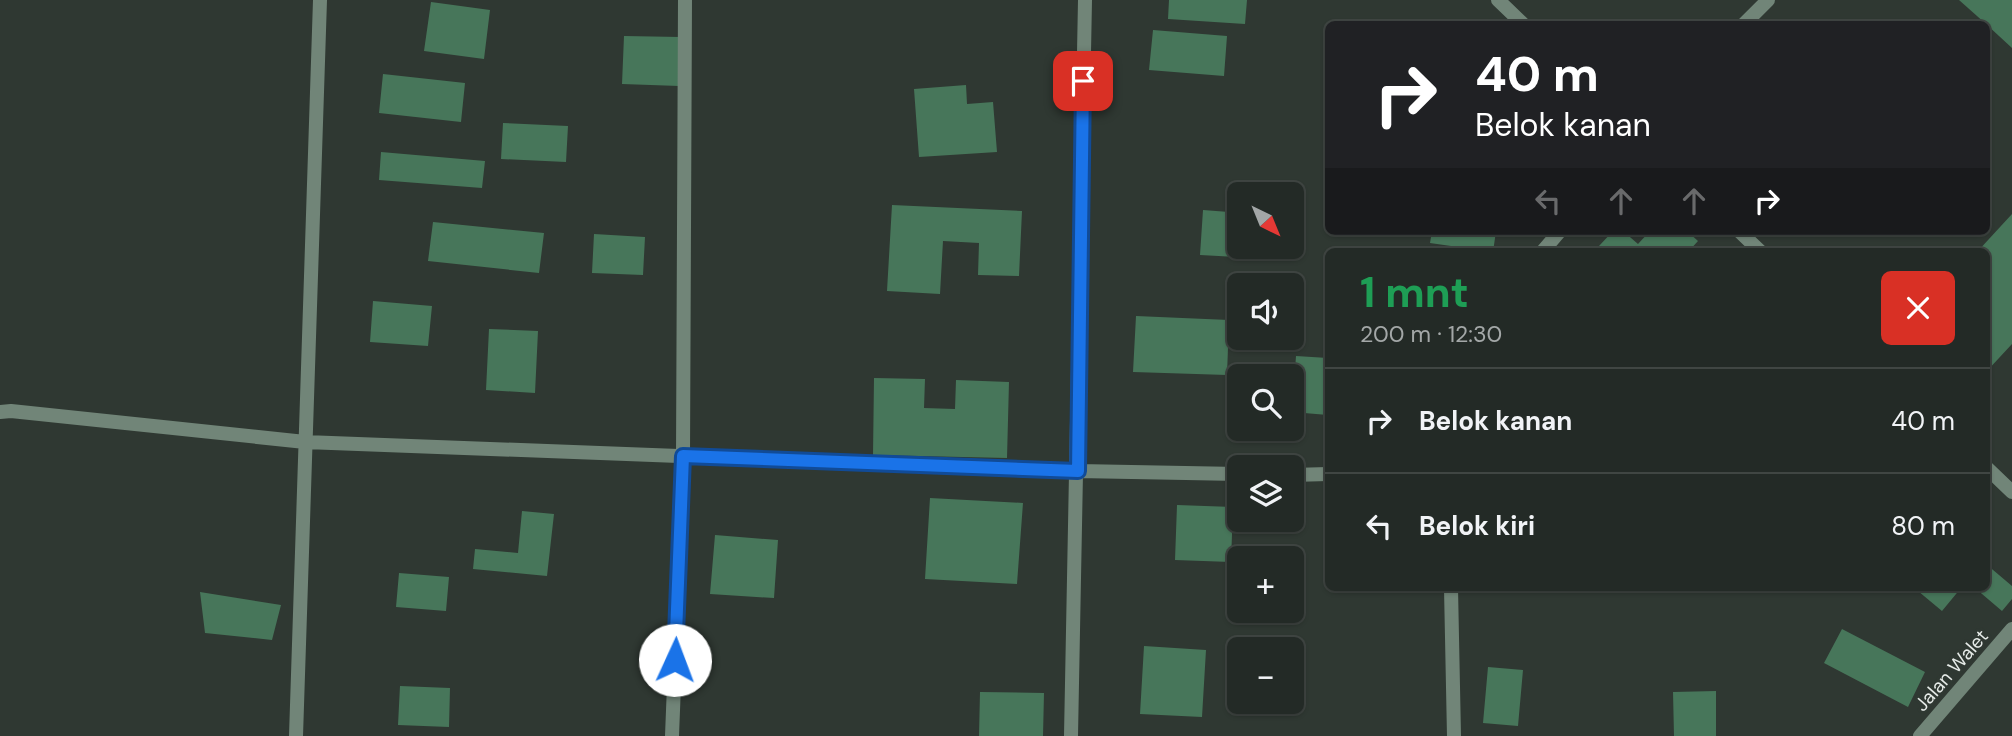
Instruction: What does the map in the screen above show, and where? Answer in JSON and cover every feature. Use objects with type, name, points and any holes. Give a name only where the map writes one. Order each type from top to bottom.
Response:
[{"type":"street","points":[[296,736],[320,0]]},
{"type":"street","points":[[672,736],[683,456],[685,0]]},
{"type":"street","points":[[1071,736],[1085,0]]},
{"type":"street","points":[[1498,0],[1520,21]]},
{"type":"street","points":[[1747,21],[1768,0]]},
{"type":"street","points":[[1743,235],[1757,248]]},
{"type":"street","points":[[0,412],[305,442],[1078,471],[1227,474]]},
{"type":"street","points":[[1990,471],[2012,492]]},
{"type":"street","points":[[1304,475],[1325,474]]},
{"type":"street","points":[[1451,591],[1454,736]]},
{"type":"street","name":"Jalan Walet","points":[[1920,736],[2012,629]]},
{"type":"building","points":[[1169,0],[1247,0],[1245,24],[1168,19]]},
{"type":"building","points":[[1959,0],[2012,0],[2012,48],[1990,28],[1990,21],[1983,21]]},
{"type":"building","points":[[431,2],[490,10],[484,59],[424,51]]},
{"type":"building","points":[[1153,30],[1227,36],[1224,76],[1149,70]]},
{"type":"building","points":[[624,36],[681,37],[679,86],[622,84]]},
{"type":"building","points":[[383,74],[465,83],[461,122],[379,113]]},
{"type":"building","points":[[966,85],[967,104],[993,102],[997,152],[919,157],[914,89]]},
{"type":"building","points":[[503,123],[568,126],[566,162],[501,159]]},
{"type":"building","points":[[381,152],[485,161],[482,188],[379,180]]},
{"type":"building","points":[[892,205],[1022,211],[1019,276],[978,275],[979,243],[943,241],[940,294],[887,291]]},
{"type":"building","points":[[1203,210],[1227,212],[1227,256],[1200,255]]},
{"type":"building","points":[[2012,214],[2012,344],[1990,368],[1990,248],[1981,248]]},
{"type":"building","points":[[433,222],[544,233],[539,273],[428,261]]},
{"type":"building","points":[[594,234],[645,237],[643,275],[592,273]]},
{"type":"building","points":[[1431,235],[1495,235],[1494,248],[1465,248],[1430,243]]},
{"type":"building","points":[[1609,235],[1628,235],[1638,244],[1646,235],[1691,235],[1698,241],[1692,248],[1599,246]]},
{"type":"building","points":[[373,301],[432,306],[428,346],[370,342]]},
{"type":"building","points":[[1136,316],[1227,320],[1227,375],[1133,372]]},
{"type":"building","points":[[489,329],[538,331],[535,393],[486,390]]},
{"type":"building","points":[[1296,356],[1325,358],[1325,415],[1304,413],[1304,364],[1295,364]]},
{"type":"building","points":[[874,378],[925,379],[924,408],[955,409],[956,380],[1009,382],[1007,458],[873,455]]},
{"type":"building","points":[[930,498],[1023,503],[1017,584],[925,579]]},
{"type":"building","points":[[1177,505],[1227,507],[1227,532],[1232,532],[1232,546],[1227,546],[1227,562],[1175,560]]},
{"type":"building","points":[[522,511],[554,514],[547,576],[473,569],[475,549],[518,553]]},
{"type":"building","points":[[715,535],[778,540],[774,598],[710,594]]},
{"type":"building","points":[[1990,567],[2012,586],[2012,599],[2002,611],[1979,591],[1990,591]]},
{"type":"building","points":[[399,573],[449,577],[446,611],[396,607]]},
{"type":"building","points":[[1918,591],[1959,591],[1942,611]]},
{"type":"building","points":[[200,592],[281,605],[272,640],[205,633]]},
{"type":"building","points":[[1842,629],[1925,672],[1908,707],[1824,663]]},
{"type":"building","points":[[1144,646],[1206,650],[1202,717],[1140,714]]},
{"type":"building","points":[[1488,667],[1523,670],[1518,726],[1483,723]]},
{"type":"building","points":[[400,686],[450,688],[449,727],[398,725]]},
{"type":"building","points":[[1716,691],[1716,736],[1674,736],[1673,692]]},
{"type":"building","points":[[980,692],[1044,693],[1043,736],[979,736]]},
{"type":"route","points":[[675,660],[683,456],[1078,471],[1083,81]]}]
